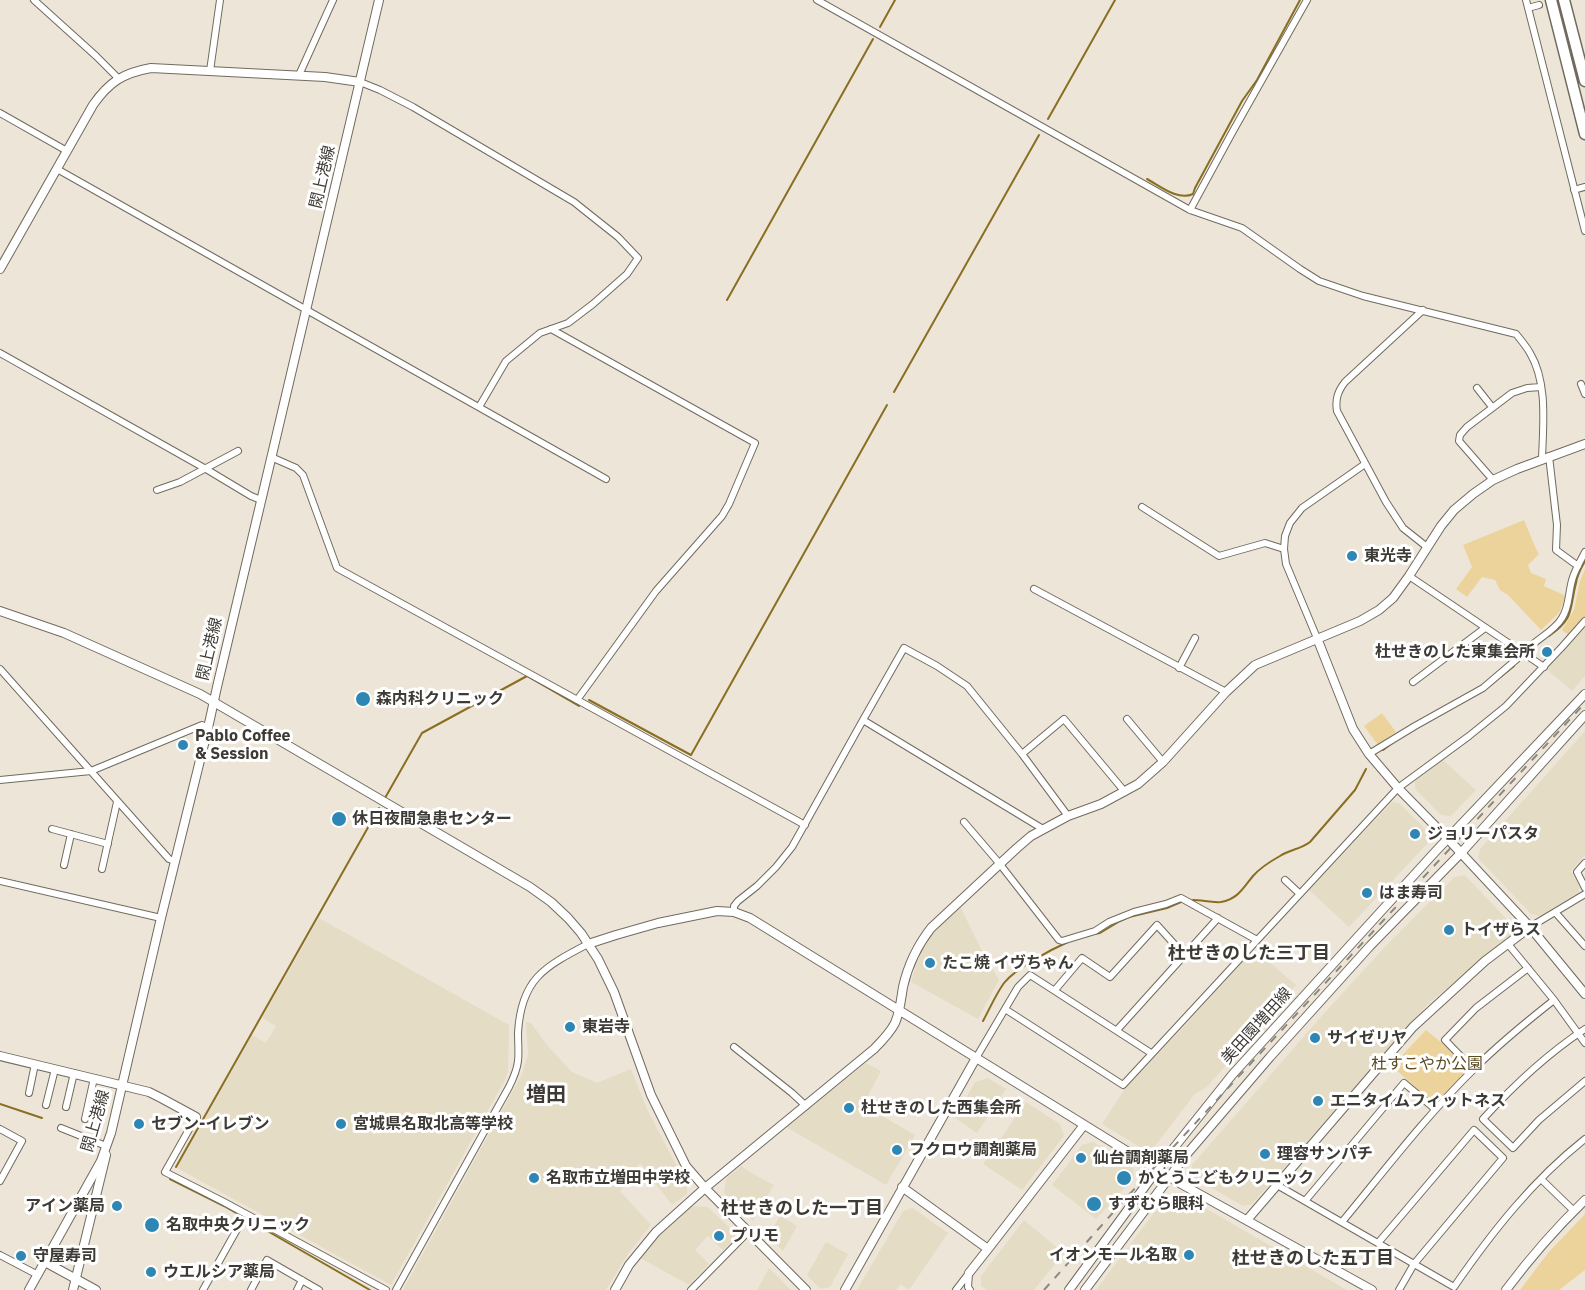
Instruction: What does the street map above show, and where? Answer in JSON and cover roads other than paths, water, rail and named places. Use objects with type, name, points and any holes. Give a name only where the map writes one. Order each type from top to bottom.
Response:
[{"type":"highway","points":[[1551,0],[1585,134]]},
{"type":"highway","points":[[1564,0],[1585,81]]},
{"type":"main road","name":"閖上港線","points":[[29,1290],[101,1161],[111,1133],[379,0]]},
{"type":"main road","name":"美田園増田線","points":[[1069,1290],[1157,1169],[1232,1075],[1448,839],[1585,694]]},
{"type":"main road","name":"美田園増田線","points":[[1085,1290],[1169,1176],[1244,1088],[1370,946],[1461,853],[1585,715]]},
{"type":"street","points":[[34,0],[119,79]]},
{"type":"street","points":[[210,71],[220,0]]},
{"type":"street","points":[[299,75],[333,0]]},
{"type":"street","points":[[817,0],[1190,210],[1242,228],[1319,281],[1363,296],[1516,334],[1530,353],[1541,387],[1546,457],[1557,525],[1556,550],[1578,566]]},
{"type":"street","points":[[1190,210],[1307,0]]},
{"type":"street","points":[[1526,0],[1585,231]]},
{"type":"street","points":[[1528,8],[1539,5]]},
{"type":"street","points":[[0,269],[99,97],[119,79],[135,71],[151,68],[299,75],[360,82],[413,107],[574,202],[618,237],[638,258],[627,274],[593,304],[568,323],[540,333],[506,361],[479,407]]},
{"type":"street","points":[[0,113],[67,151]]},
{"type":"street","points":[[57,169],[606,479]]},
{"type":"street","points":[[1574,190],[1584,187]]},
{"type":"street","points":[[1423,310],[1345,382],[1338,392],[1336,401],[1337,411],[1386,502],[1403,528],[1427,547]]},
{"type":"street","points":[[551,329],[755,443],[722,516],[656,591],[577,700]]},
{"type":"street","points":[[0,353],[261,500]]},
{"type":"street","points":[[1581,384],[1585,394]]},
{"type":"street","points":[[1493,480],[1459,441],[1460,435],[1467,427],[1512,393],[1527,388],[1541,387]]},
{"type":"street","points":[[1477,388],[1492,407]]},
{"type":"street","points":[[615,1290],[629,1265],[656,1232],[705,1188],[874,1049],[893,1026],[900,1010],[907,969],[922,940],[931,928],[999,863],[1024,842],[1043,830],[1068,816],[1101,804],[1138,784],[1163,762],[1226,692],[1255,665],[1360,621],[1379,610],[1394,598],[1441,526],[1454,510],[1473,494],[1493,480],[1546,457],[1585,444]]},
{"type":"street","points":[[157,490],[180,482],[238,451]]},
{"type":"street","points":[[271,457],[296,468],[303,475],[337,568],[805,825]]},
{"type":"street","points":[[1365,464],[1302,508],[1290,523],[1285,536],[1284,549],[1286,564],[1353,729],[1369,754],[1398,788],[1530,927],[1585,994]]},
{"type":"street","points":[[1142,507],[1219,556],[1265,543],[1284,549]]},
{"type":"street","points":[[1369,754],[1483,688],[1529,646],[1556,626],[1563,617],[1568,604],[1572,578],[1585,552]]},
{"type":"street","points":[[1409,576],[1544,667]]},
{"type":"street","points":[[1034,589],[1226,692]]},
{"type":"street","points":[[0,611],[64,633],[200,694],[536,891],[551,902],[568,918],[598,959],[614,992],[651,1095],[686,1166],[806,1290]]},
{"type":"street","points":[[1005,1008],[1123,1084],[1398,788],[1470,736],[1506,706],[1585,621]]},
{"type":"street","points":[[1413,682],[1485,628]]},
{"type":"street","points":[[1179,668],[1195,639]]},
{"type":"street","points":[[734,912],[734,906],[738,901],[757,886],[792,847],[904,648],[967,686],[1068,816]]},
{"type":"street","points":[[0,669],[117,802],[169,859],[175,861]]},
{"type":"street","points":[[1022,754],[1064,719],[1125,792]]},
{"type":"street","points":[[1127,719],[1163,762]]},
{"type":"street","points":[[863,720],[1043,830]]},
{"type":"street","points":[[0,780],[91,771],[202,725],[208,728]]},
{"type":"street","points":[[102,869],[117,802]]},
{"type":"street","points":[[963,822],[999,863],[1059,940],[1095,931],[1125,915],[1181,898],[1257,940]]},
{"type":"street","points":[[52,829],[108,844]]},
{"type":"street","points":[[64,865],[71,834]]},
{"type":"street","points":[[1585,863],[1577,872],[1585,888]]},
{"type":"street","points":[[1285,880],[1300,894]]},
{"type":"street","points":[[0,881],[161,918]]},
{"type":"street","points":[[1247,1220],[1413,1026],[1485,961],[1530,927],[1585,894]]},
{"type":"street","points":[[396,1290],[509,1087],[518,1062],[519,1018],[523,1000],[531,985],[560,959],[588,944],[658,923],[717,911],[734,912],[762,924],[1157,1169],[1372,1290]]},
{"type":"street","points":[[1555,912],[1585,946]]},
{"type":"street","points":[[1117,1030],[1218,918]]},
{"type":"street","points":[[1055,990],[1082,958],[1110,977],[1157,925],[1184,955]]},
{"type":"street","points":[[1577,936],[1585,931]]},
{"type":"street","points":[[1508,944],[1554,1000],[1585,1043]]},
{"type":"street","points":[[1473,1069],[1444,1040],[1476,1008],[1528,968]]},
{"type":"street","points":[[845,1290],[1017,987],[1030,975],[1151,1053]]},
{"type":"street","points":[[1342,1222],[1436,1109],[1473,1069],[1511,1034],[1554,1000]]},
{"type":"street","points":[[1585,1029],[1521,1080],[1484,1119],[1513,1148],[1539,1120],[1585,1081]]},
{"type":"street","points":[[734,1047],[792,1092],[806,1106]]},
{"type":"street","points":[[0,1056],[148,1092],[196,1117],[165,1172],[386,1290]]},
{"type":"street","points":[[28,1094],[35,1064]]},
{"type":"street","points":[[46,1105],[55,1069]]},
{"type":"street","points":[[66,1107],[74,1073]]},
{"type":"street","points":[[85,1119],[94,1078]]},
{"type":"street","points":[[1305,1201],[1404,1083],[1436,1109]]},
{"type":"street","points":[[956,1290],[1084,1125]]},
{"type":"street","points":[[61,1128],[106,1146]]},
{"type":"street","points":[[0,1129],[22,1141],[0,1181]]},
{"type":"street","points":[[1378,1243],[1474,1130],[1503,1158],[1414,1264],[1399,1290]]},
{"type":"street","points":[[73,1290],[111,1133]]},
{"type":"street","points":[[1277,1185],[1454,1287],[1494,1230],[1541,1179],[1585,1139]]},
{"type":"street","points":[[1541,1179],[1574,1211]]},
{"type":"street","points":[[902,1187],[988,1248]]},
{"type":"street","points":[[85,1191],[95,1202]]},
{"type":"street","points":[[1506,1290],[1533,1255],[1585,1200]]},
{"type":"street","points":[[203,1290],[240,1224]]},
{"type":"street","points":[[690,1290],[748,1232]]},
{"type":"street","points":[[0,1255],[38,1275]]},
{"type":"street","points":[[251,1290],[267,1260],[319,1290]]},
{"type":"street","points":[[45,1262],[96,1290]]},
{"type":"street","points":[[969,1273],[969,1290]]},
{"type":"street","points":[[297,1290],[302,1280]]},
{"type":"waterway","points":[[880,27],[895,0]]},
{"type":"waterway","points":[[1048,119],[1115,0]]},
{"type":"waterway","points":[[1147,179],[1181,196],[1193,194],[1242,101],[1257,80],[1300,0]]},
{"type":"waterway","points":[[727,300],[873,39]]},
{"type":"waterway","points":[[894,392],[1039,135]]},
{"type":"waterway","points":[[589,700],[691,755],[887,405]]},
{"type":"waterway","points":[[1549,636],[1563,624],[1570,613],[1577,577],[1585,561]]},
{"type":"waterway","points":[[1488,687],[1514,666]]},
{"type":"waterway","points":[[385,798],[422,733],[527,676],[579,706]]},
{"type":"waterway","points":[[1383,750],[1395,741]]},
{"type":"waterway","points":[[1193,900],[1227,901],[1240,892],[1266,865],[1310,842],[1355,790],[1366,769]]},
{"type":"waterway","points":[[176,1167],[379,808]]},
{"type":"waterway","points":[[1094,934],[1129,917],[1167,908],[1181,902]]},
{"type":"waterway","points":[[983,1021],[998,992],[1009,977],[1034,960],[1068,942]]},
{"type":"waterway","points":[[0,1104],[42,1118]]},
{"type":"waterway","points":[[170,1179],[224,1206],[370,1290]]},
{"type":"railway","points":[[1044,1290],[1126,1198],[1585,703]]},
{"type":"place","name":"東光寺","points":[[1352,556]]},
{"type":"place","name":"杜せきのした東集会所","points":[[1547,652]]},
{"type":"place","name":"森内科クリニック","points":[[363,699]]},
{"type":"place","name":"Pablo Coffee & Session","points":[[183,745]]},
{"type":"place","name":"休日夜間急患センター","points":[[339,819]]},
{"type":"place","name":"ジョリーパスタ","points":[[1415,834]]},
{"type":"place","name":"はま寿司","points":[[1367,893]]},
{"type":"place","name":"トイザらス","points":[[1449,930]]},
{"type":"place","name":"たこ焼 イヴちゃん","points":[[930,963]]},
{"type":"place","name":"東岩寺","points":[[570,1027]]},
{"type":"place","name":"サイゼリヤ","points":[[1315,1038]]},
{"type":"place","name":"エニタイムフィットネス","points":[[1318,1101]]},
{"type":"place","name":"杜せきのした西集会所","points":[[849,1108]]},
{"type":"place","name":"セブン-イレブン","points":[[139,1124]]},
{"type":"place","name":"宮城県名取北高等学校","points":[[341,1124]]},
{"type":"place","name":"フクロウ調剤薬局","points":[[897,1150]]},
{"type":"place","name":"理容サンパチ","points":[[1265,1154]]},
{"type":"place","name":"仙台調剤薬局","points":[[1081,1158]]},
{"type":"place","name":"名取市立増田中学校","points":[[534,1178]]},
{"type":"place","name":"かとうこどもクリニック","points":[[1124,1178]]},
{"type":"place","name":"すずむら眼科","points":[[1094,1204]]},
{"type":"place","name":"アイン薬局","points":[[117,1206]]},
{"type":"place","name":"名取中央クリニック","points":[[152,1225]]},
{"type":"place","name":"プリモ","points":[[719,1236]]},
{"type":"place","name":"イオンモール名取","points":[[1189,1255]]},
{"type":"place","name":"守屋寿司","points":[[21,1256]]},
{"type":"place","name":"ウエルシア薬局","points":[[151,1272]]},
{"type":"district","name":"杜せきのした三丁目","points":[[1249,954]]},
{"type":"district","name":"増田","points":[[546,1095]]},
{"type":"district","name":"杜せきのした一丁目","points":[[802,1209]]},
{"type":"district","name":"杜せきのした五丁目","points":[[1313,1259]]},
{"type":"park label","name":"杜すこやか公園","points":[[1427,1064]]}]
